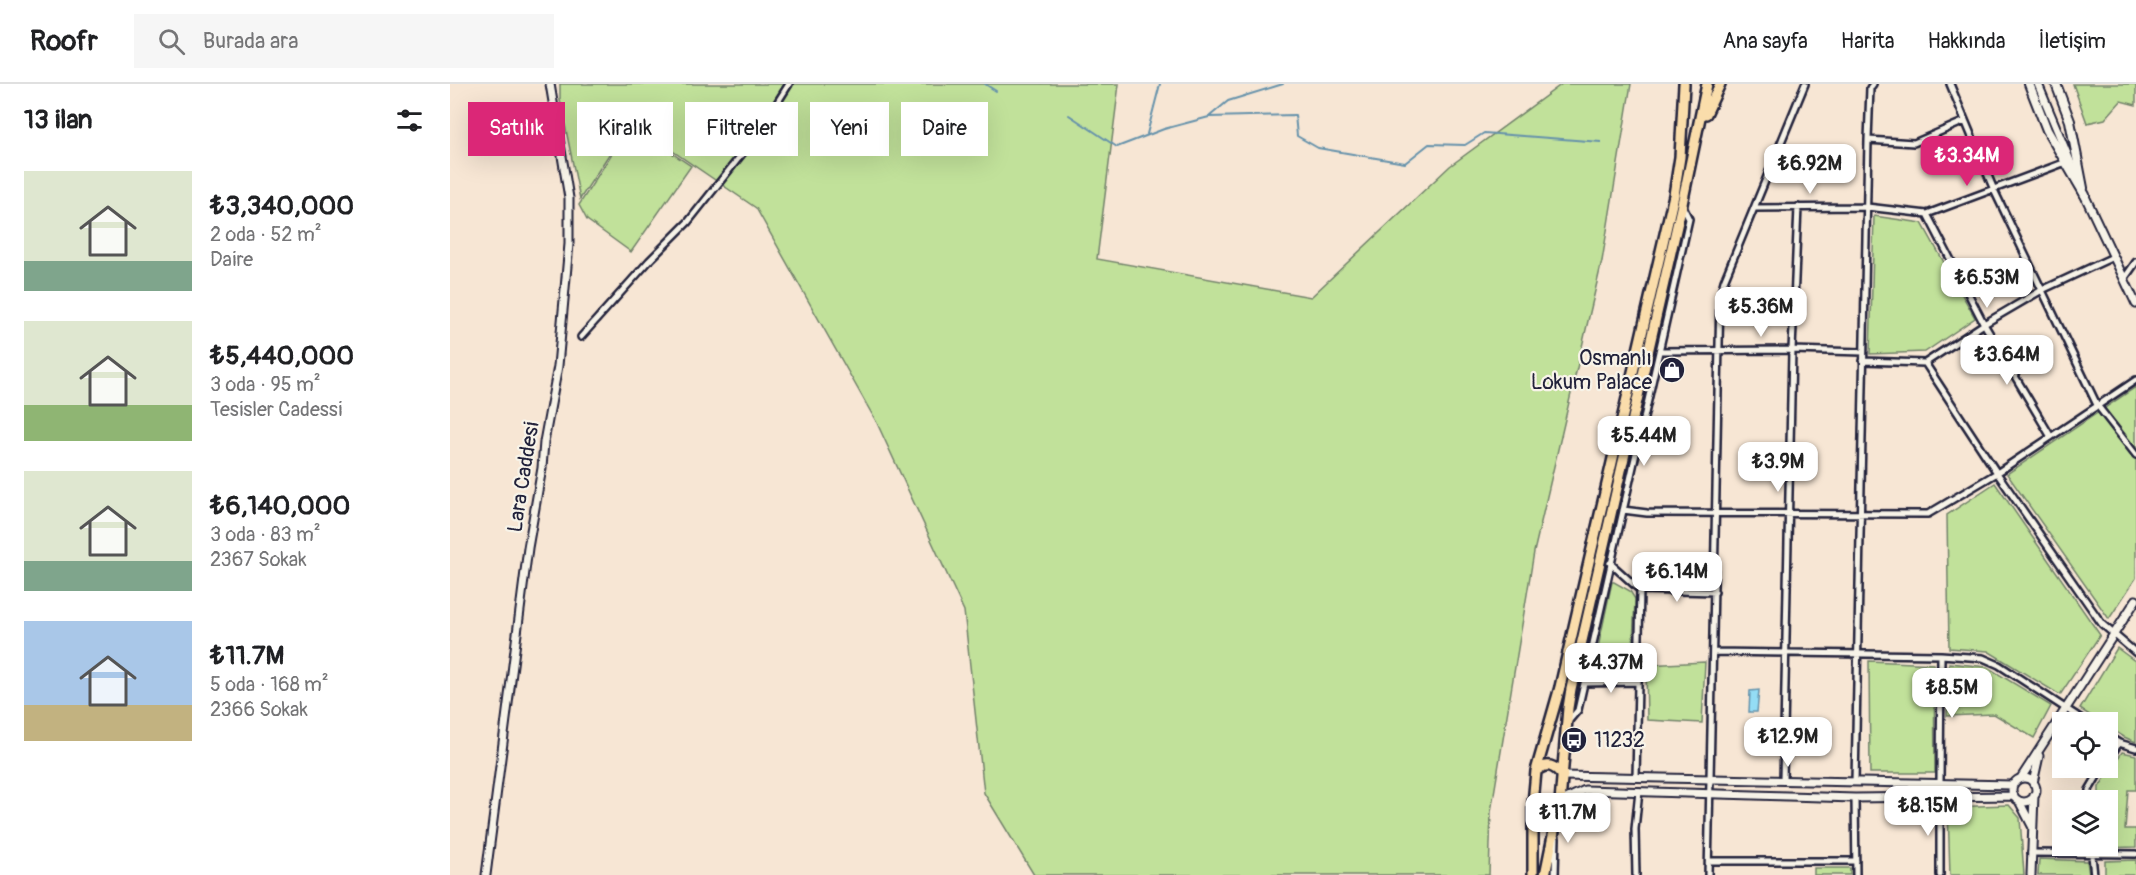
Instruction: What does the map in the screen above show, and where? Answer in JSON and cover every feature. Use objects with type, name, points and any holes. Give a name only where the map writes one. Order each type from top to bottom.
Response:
[{"type":"main road","points":[[1533,875],[1536,771],[1560,687],[1674,195],[1680,157],[1684,84]]},
{"type":"main road","points":[[1545,875],[1560,802],[1571,689],[1682,204],[1707,84]]},
{"type":"main road","points":[[1692,156],[1710,102],[1720,84]]},
{"type":"main road","points":[[2029,84],[2048,130],[2085,195]]},
{"type":"main road","points":[[2056,84],[2070,121],[2085,195]]},
{"type":"main road","points":[[1536,771],[1548,765],[1563,776]]},
{"type":"main road","points":[[1534,798],[1546,807],[1560,802]]},
{"type":"street","name":"Lara Caddesi","points":[[486,875],[528,548],[558,366],[569,244],[568,198],[550,84]]},
{"type":"street","points":[[581,337],[649,261],[688,222],[757,135],[789,84]]},
{"type":"street","points":[[1708,875],[1720,296],[1724,281],[1805,84]]},
{"type":"street","points":[[1855,782],[1868,140],[1870,88],[1873,84]]},
{"type":"street","points":[[1950,84],[1994,190],[2097,405],[2136,455]]},
{"type":"street","points":[[2038,84],[2085,195],[2136,304]]},
{"type":"street","points":[[2043,84],[2085,195]]},
{"type":"street","points":[[1868,140],[1914,143],[1965,121]]},
{"type":"street","points":[[1754,208],[1867,207],[1927,213],[2066,162]]},
{"type":"street","points":[[1566,724],[1578,710],[1660,351],[1689,219],[1682,204]]},
{"type":"street","points":[[1783,780],[1792,350],[1798,207]]},
{"type":"street","points":[[1927,213],[1984,324],[2051,437]]},
{"type":"street","points":[[1863,361],[1925,363],[1984,324],[2042,290],[2113,257]]},
{"type":"street","points":[[2124,279],[2136,262]]},
{"type":"street","points":[[1660,351],[1863,352]]},
{"type":"street","points":[[1925,363],[1997,473],[2102,624],[2136,653]]},
{"type":"street","points":[[1623,510],[1647,513],[1928,514],[1997,473],[2136,380]]},
{"type":"street","points":[[1610,563],[1640,590],[1715,592]]},
{"type":"street","points":[[1636,778],[1640,590]]},
{"type":"street","points":[[1563,776],[2013,785],[2021,778],[2040,750],[2136,600]]},
{"type":"street","points":[[1714,652],[1858,653],[1983,658],[1999,665],[2071,712]]},
{"type":"street","points":[[1940,783],[1941,655]]},
{"type":"street","points":[[1584,683],[1638,682]]},
{"type":"street","points":[[2119,743],[2136,748]]},
{"type":"street","points":[[2033,783],[2040,750]]},
{"type":"street","points":[[2021,778],[2028,779],[2036,790],[2031,875]]},
{"type":"street","points":[[2013,785],[2033,829]]},
{"type":"street","points":[[1560,802],[1585,790],[1855,798],[2017,798],[2030,800],[2034,795]]},
{"type":"street","points":[[1636,875],[1635,829],[1639,791]]},
{"type":"street","points":[[1855,798],[1856,875]]},
{"type":"street","points":[[1940,798],[1940,875]]},
{"type":"street","points":[[1555,825],[1557,863],[1555,875]]},
{"type":"street","points":[[2031,853],[2052,853]]},
{"type":"street","points":[[2118,854],[2136,854]]},
{"type":"street","points":[[2091,856],[2094,875]]},
{"type":"street","points":[[1708,861],[1856,861]]},
{"type":"green space","points":[[560,84],[1119,84],[1097,259],[1311,297],[1450,166],[1562,84],[1631,84],[1602,261],[1534,552],[1491,812],[1489,875],[1034,875],[984,793],[964,611],[877,423],[756,208],[673,151],[673,102],[577,102],[577,156],[608,156],[580,199],[565,125],[565,102],[560,100]]},
{"type":"green space","points":[[2073,84],[2136,84],[2136,105],[2121,101],[2105,119],[2087,123]]},
{"type":"green space","points":[[673,154],[691,166],[631,252],[587,220],[579,205],[610,156],[673,156]]},
{"type":"green space","points":[[1874,216],[1922,223],[1975,318],[1925,352],[1870,354]]},
{"type":"green space","points":[[2136,387],[2136,578],[2109,619],[2007,474]]},
{"type":"green space","points":[[1995,483],[2100,635],[2060,695],[1988,651],[1949,648],[1947,515]]},
{"type":"green space","points":[[1612,582],[1630,591],[1635,599],[1632,665],[1595,662]]},
{"type":"green space","points":[[2117,648],[2136,662],[2136,742],[2118,733],[2118,712],[2085,712],[2080,709]]},
{"type":"green space","points":[[1869,661],[1934,664],[1935,773],[1870,773]]},
{"type":"green space","points":[[1705,662],[1702,723],[1647,720],[1646,665]]},
{"type":"green space","points":[[1949,663],[1987,667],[2051,706],[2034,738],[1994,714],[1947,716]]},
{"type":"green space","points":[[2122,752],[2136,755],[2136,790],[2128,790],[2125,829],[2136,829],[2136,847],[2118,848],[2118,790],[2099,790],[2105,778],[2118,778],[2118,758]]},
{"type":"green space","points":[[2009,805],[2020,818],[2024,875],[1950,875],[1948,807]]},
{"type":"green space","points":[[2039,859],[2087,861],[2089,875],[2038,875]]},
{"type":"green space","points":[[2136,860],[2136,875],[2105,875],[2105,861]]},
{"type":"green space","points":[[1814,868],[1850,868],[1850,875],[1814,875]]},
{"type":"water","points":[[1759,690],[1757,712],[1749,712],[1750,691]]},
{"type":"waterway","points":[[985,84],[996,91]]},
{"type":"waterway","points":[[1147,134],[1160,84]]},
{"type":"waterway","points":[[1210,116],[1228,101],[1283,84]]},
{"type":"waterway","points":[[1069,115],[1117,147],[1164,129],[1209,117],[1295,115],[1297,136],[1318,148],[1405,163],[1429,144],[1465,145],[1484,133],[1601,142]]},
{"type":"place","name":"Osmanlı Lokum Palace","points":[[1672,370]]},
{"type":"place","name":"11232","points":[[1574,740]]}]
